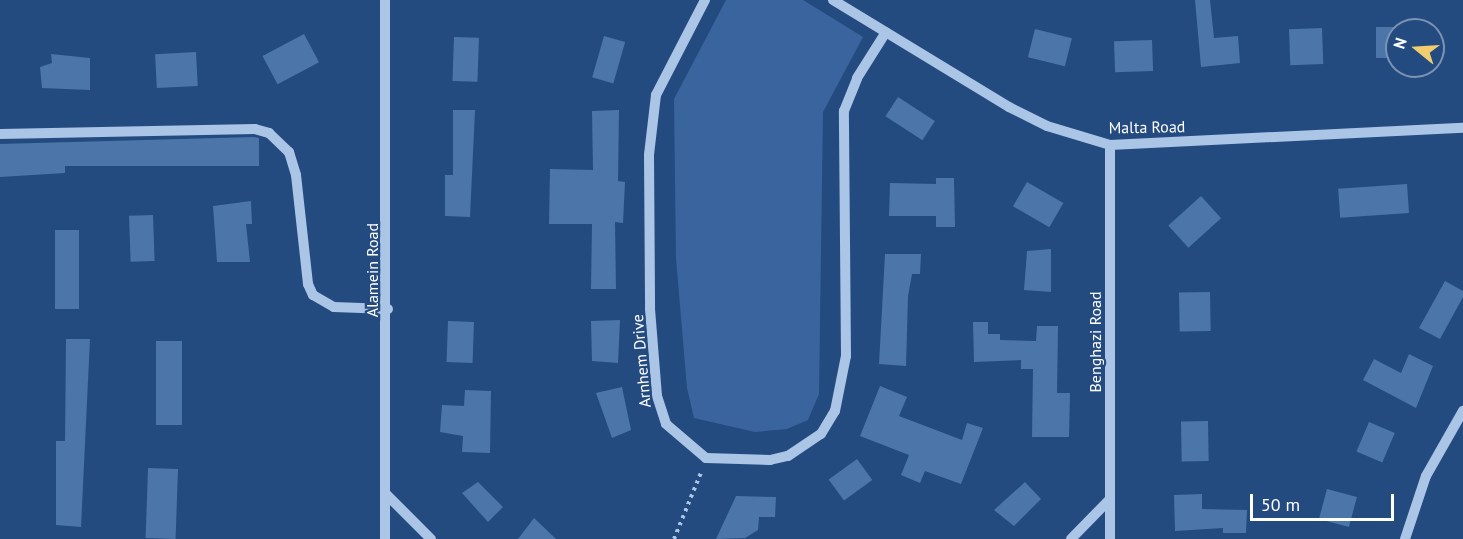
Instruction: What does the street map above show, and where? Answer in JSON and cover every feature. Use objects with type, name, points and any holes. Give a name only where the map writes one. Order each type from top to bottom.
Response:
[{"type":"street","name":"Alamein Road","points":[[385,0],[388,309],[385,539]]},
{"type":"street","name":"Arnhem Drive","points":[[705,0],[656,95],[649,155],[650,309],[657,396],[666,424],[706,458]]},
{"type":"street","name":"Malta Road","points":[[833,0],[1009,107],[1047,126],[1110,146],[1463,128]]},
{"type":"street","points":[[706,458],[770,460],[788,456],[821,434],[836,411],[846,356],[844,111],[857,78],[886,32]]},
{"type":"street","points":[[0,134],[255,129],[269,133],[289,152],[296,174],[308,284],[313,295],[334,307],[388,309]]},
{"type":"street","name":"Benghazi Road","points":[[1110,146],[1110,539]]},
{"type":"street","points":[[1405,539],[1426,476],[1463,411]]},
{"type":"street","points":[[385,493],[431,539]]},
{"type":"street","points":[[1071,539],[1110,499]]},
{"type":"path","points":[[674,539],[706,458]]},
{"type":"shaded area","points":[[726,0],[803,0],[863,37],[823,112],[819,394],[808,420],[787,429],[755,432],[694,418],[687,388],[676,258],[674,99]]},
{"type":"building","points":[[1195,0],[1210,0],[1214,38],[1238,36],[1240,63],[1201,67]]},
{"type":"building","points":[[1376,27],[1385,27],[1385,58],[1376,58]]},
{"type":"building","points":[[1322,28],[1323,64],[1290,65],[1289,29]]},
{"type":"building","points":[[1035,29],[1072,38],[1065,66],[1028,57]]},
{"type":"building","points":[[304,34],[319,62],[278,84],[263,56]]},
{"type":"building","points":[[604,36],[625,42],[613,83],[592,77]]},
{"type":"building","points":[[454,37],[479,38],[477,82],[452,81]]},
{"type":"building","points":[[1152,40],[1153,71],[1115,72],[1114,41]]},
{"type":"building","points":[[196,52],[198,86],[157,88],[155,54]]},
{"type":"building","points":[[51,54],[90,58],[90,90],[42,88],[40,67],[52,63]]},
{"type":"building","points":[[898,97],[935,121],[922,140],[885,116]]},
{"type":"building","points":[[453,110],[475,110],[470,217],[445,216],[445,175],[453,175]]},
{"type":"building","points":[[619,110],[618,181],[625,182],[623,223],[615,222],[616,289],[591,289],[592,224],[549,224],[550,169],[593,170],[592,111]]},
{"type":"building","points":[[259,138],[259,166],[65,166],[65,173],[0,177],[0,144]]},
{"type":"building","points":[[936,178],[954,178],[955,227],[936,227],[936,216],[889,216],[890,183],[936,184]]},
{"type":"building","points":[[1027,182],[1063,203],[1049,227],[1013,206]]},
{"type":"building","points":[[1407,184],[1409,213],[1340,218],[1338,189]]},
{"type":"building","points":[[1201,196],[1221,218],[1188,248],[1168,225]]},
{"type":"building","points":[[251,201],[252,224],[246,224],[250,262],[217,262],[213,206]]},
{"type":"building","points":[[153,215],[155,261],[131,262],[129,216]]},
{"type":"building","points":[[55,230],[79,230],[79,309],[55,309]]},
{"type":"building","points":[[1051,249],[1051,292],[1024,290],[1027,251]]},
{"type":"building","points":[[885,254],[921,254],[920,274],[912,274],[908,296],[906,366],[879,364]]},
{"type":"building","points":[[1445,281],[1463,291],[1463,297],[1440,339],[1419,328]]},
{"type":"building","points":[[1210,292],[1211,331],[1180,332],[1179,293]]},
{"type":"building","points":[[620,320],[618,363],[592,361],[591,321]]},
{"type":"building","points":[[448,321],[474,322],[473,363],[447,362]]},
{"type":"building","points":[[973,322],[988,322],[988,334],[1000,334],[1000,340],[1036,341],[1037,326],[1058,326],[1057,393],[1070,393],[1069,437],[1032,437],[1033,369],[1021,369],[1021,360],[974,362]]},
{"type":"building","points":[[66,339],[90,339],[81,527],[56,525],[56,441],[65,441]]},
{"type":"building","points":[[156,341],[182,341],[182,425],[156,425]]},
{"type":"building","points":[[1409,354],[1433,366],[1416,408],[1363,380],[1374,359],[1401,373]]},
{"type":"building","points":[[880,386],[907,397],[899,416],[962,440],[967,423],[983,428],[961,484],[925,471],[920,483],[901,475],[909,455],[860,436]]},
{"type":"building","points":[[622,387],[631,430],[612,438],[596,393]]},
{"type":"building","points":[[465,390],[491,391],[490,453],[462,452],[463,436],[440,432],[442,405],[464,406]]},
{"type":"building","points":[[1181,421],[1208,421],[1209,461],[1182,461]]},
{"type":"building","points":[[1369,422],[1395,433],[1382,462],[1356,451]]},
{"type":"building","points":[[857,459],[872,480],[844,501],[829,480]]},
{"type":"building","points":[[148,468],[178,469],[176,539],[146,538]]},
{"type":"building","points":[[478,482],[503,507],[488,522],[462,493]]},
{"type":"building","points":[[1025,482],[1041,499],[1014,526],[994,510]]},
{"type":"building","points":[[1327,489],[1357,497],[1349,527],[1319,519]]},
{"type":"building","points":[[1202,494],[1202,509],[1247,510],[1246,533],[1223,533],[1223,528],[1175,531],[1174,495]]},
{"type":"building","points":[[736,496],[776,497],[775,517],[759,517],[758,530],[745,538],[716,539]]},
{"type":"building","points":[[534,518],[556,539],[518,539]]}]
